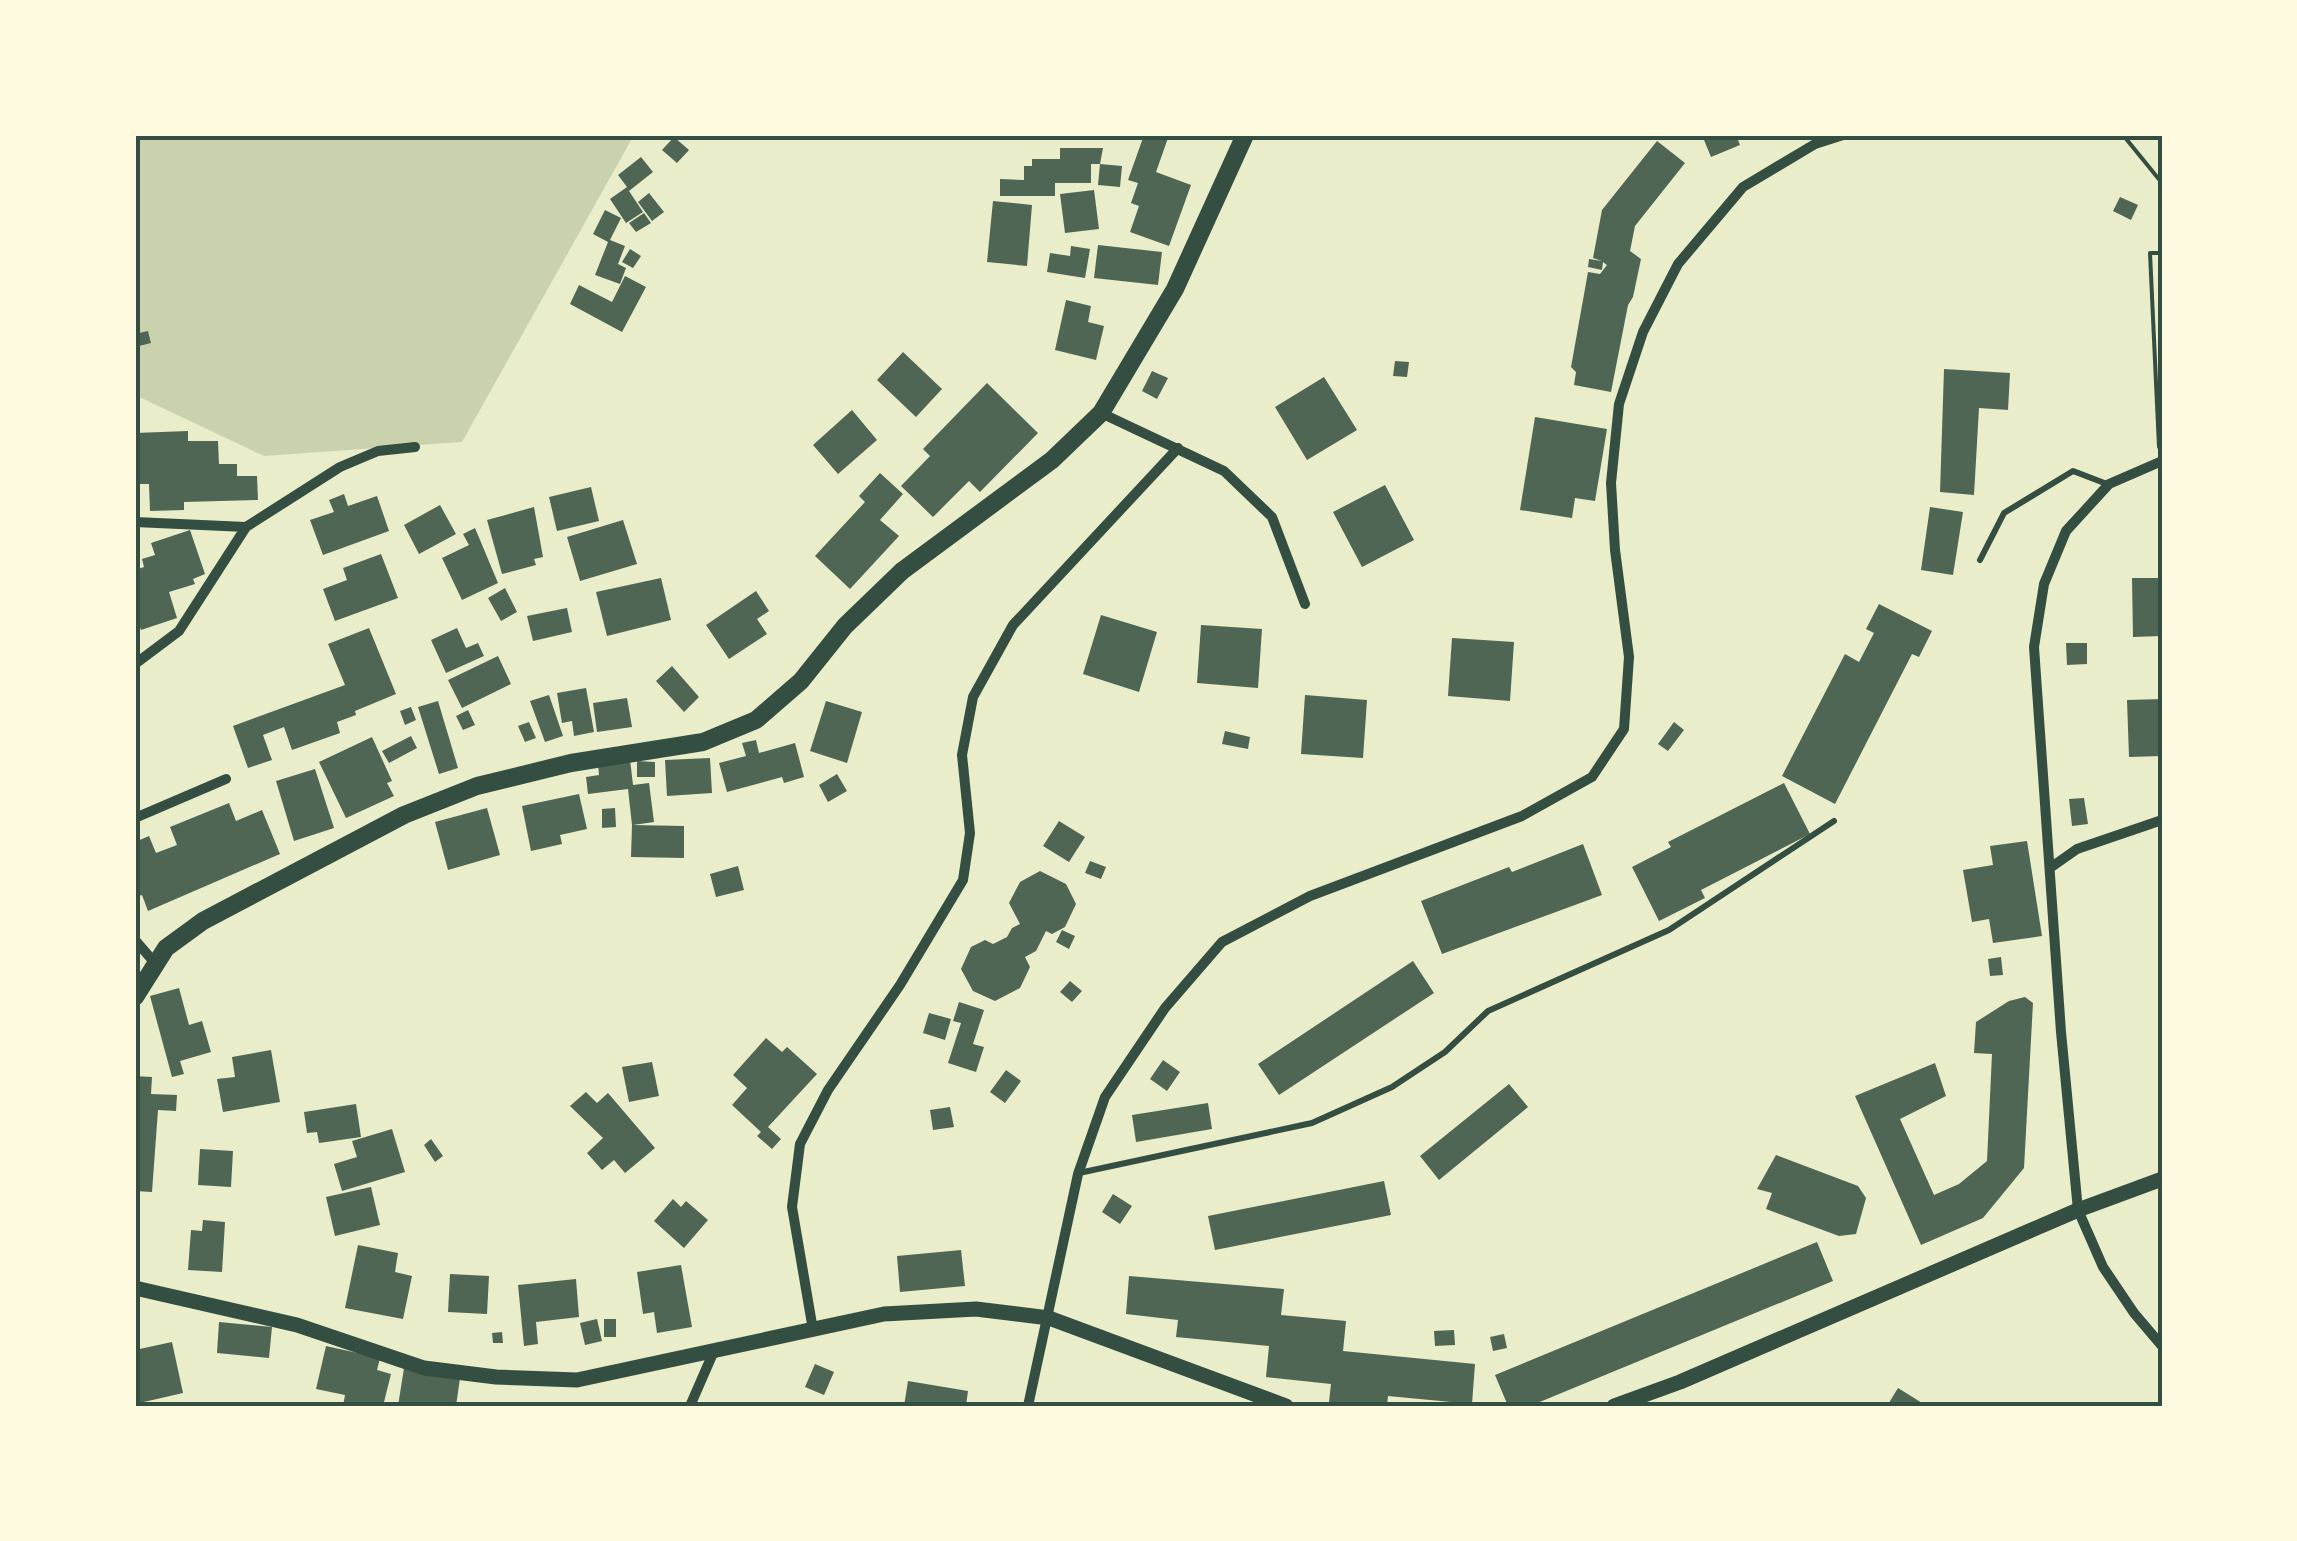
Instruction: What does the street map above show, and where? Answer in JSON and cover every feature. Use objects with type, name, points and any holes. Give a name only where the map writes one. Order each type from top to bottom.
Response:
[{"type":"main road","points":[[136,993],[166,948],[204,921],[404,815],[476,786],[572,763],[702,742],[756,720],[801,681],[845,626],[902,571],[1052,460],[1102,412],[1175,289],[1245,135]]},
{"type":"street","points":[[1028,1406],[1078,1174],[1105,1097],[1165,1008],[1222,942],[1310,896],[1522,816],[1592,777],[1624,729],[1629,657],[1615,550],[1612,483],[1618,404],[1643,332],[1678,264],[1743,187],[1815,144],[1843,135]]},
{"type":"street","points":[[1102,412],[1224,471],[1272,517],[1304,604]]},
{"type":"street","points":[[135,664],[180,630],[246,527],[340,467],[378,452],[415,448]]},
{"type":"street","points":[[813,1330],[792,1206],[800,1144],[828,1090],[900,986],[964,880],[970,834],[962,754],[973,698],[1013,625],[1178,448]]},
{"type":"street","points":[[2161,461],[2109,484],[2066,532],[2044,584],[2034,647],[2078,1210],[2103,1267],[2162,1346]]},
{"type":"street","points":[[135,522],[246,527]]},
{"type":"street","points":[[135,818],[226,779]]},
{"type":"street","points":[[2050,868],[2077,849],[2162,820]]},
{"type":"street","points":[[135,940],[154,962]]},
{"type":"street","points":[[1614,1406],[1680,1382],[2078,1210],[2162,1179]]},
{"type":"street","points":[[135,1288],[296,1325],[424,1368],[577,1380],[884,1314],[976,1309],[1048,1318],[1286,1406]]},
{"type":"street","points":[[690,1406],[714,1350]]},
{"type":"lane","points":[[1980,560],[2004,513],[2074,470],[2109,484]]},
{"type":"lane","points":[[1078,1174],[1312,1123],[1392,1087],[1445,1052],[1488,1011],[1669,930],[1834,821]]},
{"type":"path","points":[[2122,135],[2162,183]]},
{"type":"path","points":[[2161,461],[2150,254],[2162,253]]},
{"type":"green space","points":[[135,135],[634,135],[462,442],[264,456],[135,395]]},
{"type":"building","points":[[1144,135],[1168,138],[1156,172],[1191,185],[1169,246],[1130,232],[1139,206],[1131,203],[1138,183],[1128,180]]},
{"type":"building","points":[[1702,135],[1736,135],[1740,145],[1711,157]]},
{"type":"building","points":[[674,137],[689,150],[677,163],[662,150]]},
{"type":"building","points":[[1657,141],[1685,163],[1635,226],[1630,251],[1641,259],[1611,392],[1574,385],[1576,372],[1571,367],[1588,272],[1600,274],[1607,265],[1603,262],[1602,270],[1588,267],[1589,259],[1602,261],[1593,258],[1602,210]]},
{"type":"building","points":[[1060,148],[1103,148],[1100,164],[1091,164],[1091,183],[1055,183],[1055,196],[1000,196],[1000,179],[1024,180],[1024,166],[1032,166],[1032,159],[1060,159]]},
{"type":"building","points":[[641,157],[653,172],[629,191],[643,212],[626,223],[610,199],[627,187],[618,175]]},
{"type":"building","points":[[1100,164],[1122,166],[1120,187],[1098,185]]},
{"type":"building","points":[[1094,190],[1099,229],[1065,233],[1060,194]]},
{"type":"building","points":[[649,193],[664,212],[652,221],[638,202]]},
{"type":"building","points":[[2120,197],[2138,205],[2131,220],[2113,211]]},
{"type":"building","points":[[993,201],[1032,205],[1027,266],[987,262]]},
{"type":"building","points":[[605,210],[621,218],[610,240],[625,246],[618,264],[626,268],[620,284],[595,275],[608,242],[593,234]]},
{"type":"building","points":[[644,213],[651,223],[636,232],[629,223]]},
{"type":"building","points":[[1098,245],[1162,252],[1158,285],[1094,278]]},
{"type":"building","points":[[1071,246],[1090,249],[1085,278],[1047,272],[1050,253],[1070,256]]},
{"type":"building","points":[[630,249],[641,256],[633,268],[622,262]]},
{"type":"building","points":[[625,276],[646,287],[622,332],[570,304],[579,285],[612,302]]},
{"type":"building","points":[[1066,300],[1091,306],[1088,322],[1104,326],[1096,360],[1055,350]]},
{"type":"building","points":[[148,331],[151,343],[135,347],[135,334]]},
{"type":"building","points":[[903,352],[942,389],[916,417],[877,380]]},
{"type":"building","points":[[1395,361],[1409,362],[1407,377],[1393,376]]},
{"type":"building","points":[[1944,369],[2010,373],[2008,410],[1979,408],[1974,495],[1940,492]]},
{"type":"building","points":[[1152,371],[1168,378],[1157,399],[1142,391]]},
{"type":"building","points":[[1324,377],[1357,430],[1307,460],[1275,407]]},
{"type":"building","points":[[987,383],[1038,433],[980,492],[969,481],[933,517],[901,486],[930,456],[923,449]]},
{"type":"building","points":[[852,410],[877,440],[838,474],[813,445]]},
{"type":"building","points":[[1535,417],[1607,429],[1595,501],[1575,498],[1572,518],[1520,510]]},
{"type":"building","points":[[188,431],[188,441],[218,441],[219,464],[237,464],[237,476],[257,476],[258,500],[184,502],[184,510],[150,511],[149,484],[135,484],[135,433]]},
{"type":"building","points":[[880,473],[903,494],[880,520],[899,536],[850,589],[815,556],[865,502],[859,496]]},
{"type":"building","points":[[1385,485],[1414,540],[1362,567],[1333,512]]},
{"type":"building","points":[[591,487],[599,521],[557,531],[549,497]]},
{"type":"building","points":[[344,494],[348,506],[377,496],[389,531],[323,555],[310,520],[334,512],[329,500]]},
{"type":"building","points":[[440,505],[456,534],[419,554],[404,525]]},
{"type":"building","points":[[534,507],[543,557],[534,559],[536,565],[502,574],[487,520]]},
{"type":"building","points":[[1930,507],[1963,512],[1953,575],[1921,570]]},
{"type":"building","points":[[623,520],[637,564],[580,581],[567,537]]},
{"type":"building","points":[[475,528],[498,583],[462,600],[442,558],[469,545],[463,534]]},
{"type":"building","points":[[190,530],[205,574],[193,579],[195,584],[169,592],[177,618],[141,630],[135,613],[135,570],[144,567],[142,559],[155,555],[151,543]]},
{"type":"building","points":[[381,554],[398,598],[335,621],[323,589],[347,580],[343,568]]},
{"type":"building","points":[[661,578],[671,620],[607,636],[596,592]]},
{"type":"building","points":[[2132,578],[2162,578],[2162,636],[2133,637]]},
{"type":"building","points":[[505,588],[517,612],[501,621],[488,598]]},
{"type":"building","points":[[756,591],[769,611],[757,619],[767,634],[729,659],[706,625]]},
{"type":"building","points":[[1879,604],[1932,631],[1919,657],[1912,654],[1835,804],[1782,776],[1845,654],[1859,662],[1874,633],[1866,629]]},
{"type":"building","points":[[567,608],[572,632],[533,641],[527,616]]},
{"type":"building","points":[[1101,615],[1157,632],[1139,692],[1083,674]]},
{"type":"building","points":[[1201,625],[1262,629],[1258,688],[1197,683]]},
{"type":"building","points":[[369,628],[396,694],[337,722],[340,733],[292,750],[284,727],[263,735],[272,760],[248,768],[233,726],[345,685],[328,644]]},
{"type":"building","points":[[457,628],[466,648],[478,643],[484,656],[446,673],[431,640]]},
{"type":"building","points":[[1452,638],[1514,642],[1510,701],[1448,696]]},
{"type":"building","points":[[2066,643],[2087,643],[2087,664],[2067,665]]},
{"type":"building","points":[[498,656],[511,684],[462,708],[448,680]]},
{"type":"building","points":[[672,666],[699,697],[684,712],[656,681]]},
{"type":"building","points":[[586,688],[594,732],[574,736],[572,721],[562,723],[557,693]]},
{"type":"building","points":[[549,695],[563,736],[545,742],[530,701]]},
{"type":"building","points":[[1305,695],[1367,700],[1363,758],[1301,754]]},
{"type":"building","points":[[627,698],[632,727],[597,732],[593,703]]},
{"type":"building","points":[[2162,699],[2162,756],[2129,757],[2127,700]]},
{"type":"building","points":[[438,701],[458,768],[439,774],[418,707]]},
{"type":"building","points":[[826,701],[862,712],[847,763],[810,751]]},
{"type":"building","points":[[411,707],[416,720],[405,725],[400,711]]},
{"type":"building","points":[[468,710],[475,725],[463,730],[456,716]]},
{"type":"building","points":[[529,722],[536,738],[525,742],[518,726]]},
{"type":"building","points":[[1674,722],[1684,730],[1668,751],[1658,744]]},
{"type":"building","points":[[1225,731],[1250,737],[1248,749],[1222,744]]},
{"type":"building","points":[[411,736],[417,748],[389,763],[382,751]]},
{"type":"building","points":[[372,737],[392,781],[387,783],[394,796],[346,818],[319,762]]},
{"type":"building","points":[[756,740],[759,753],[795,743],[804,777],[784,783],[782,777],[727,792],[719,763],[746,756],[742,743]]},
{"type":"building","points":[[710,758],[712,793],[667,796],[665,760]]},
{"type":"building","points":[[630,759],[633,785],[649,783],[654,822],[633,825],[684,826],[684,858],[631,857],[628,789],[588,794],[586,777],[599,775],[598,763]]},
{"type":"building","points":[[637,761],[655,762],[655,777],[637,777]]},
{"type":"building","points":[[315,769],[334,828],[294,841],[276,781]]},
{"type":"building","points":[[837,774],[847,791],[828,802],[819,785]]},
{"type":"building","points":[[1784,783],[1810,834],[1701,890],[1705,898],[1659,921],[1632,867],[1671,847],[1668,842]]},
{"type":"building","points":[[579,794],[587,829],[560,835],[562,844],[531,851],[522,806]]},
{"type":"building","points":[[2084,798],[2088,824],[2072,826],[2069,799]]},
{"type":"building","points":[[229,803],[236,821],[262,810],[280,854],[148,911],[142,895],[135,897],[135,842],[149,836],[156,853],[177,845],[170,827]]},
{"type":"building","points":[[487,808],[500,855],[448,870],[435,822]]},
{"type":"building","points":[[615,808],[616,827],[602,828],[602,809]]},
{"type":"building","points":[[1059,821],[1085,837],[1069,862],[1043,846]]},
{"type":"building","points":[[2027,841],[2042,936],[1993,943],[1989,919],[1972,922],[1963,870],[1993,865],[1990,846]]},
{"type":"building","points":[[1583,844],[1602,895],[1442,954],[1421,901]]},
{"type":"building","points":[[1090,861],[1106,867],[1101,879],[1085,873]]},
{"type":"building","points":[[738,866],[744,890],[716,897],[710,874]]},
{"type":"building","points":[[1040,871],[1066,884],[1076,904],[1065,927],[1052,934],[1046,931],[1036,951],[1025,957],[1030,967],[1020,988],[995,1001],[973,991],[961,969],[971,947],[985,940],[993,944],[1020,924],[1009,903],[1020,882]]},
{"type":"building","points":[[1062,930],[1075,936],[1069,949],[1056,942]]},
{"type":"building","points":[[2001,957],[2003,975],[1990,976],[1988,959]]},
{"type":"building","points":[[1413,961],[1434,993],[1279,1095],[1258,1064]]},
{"type":"building","points":[[1070,981],[1082,991],[1072,1002],[1060,992]]},
{"type":"building","points":[[179,988],[189,1025],[202,1021],[211,1052],[180,1061],[184,1074],[172,1077],[150,996]]},
{"type":"building","points":[[2025,997],[2033,1003],[2024,1168],[1983,1218],[1921,1245],[1855,1096],[1935,1063],[1946,1096],[1900,1119],[1934,1195],[1959,1184],[1987,1161],[1992,1054],[1974,1053],[1976,1022],[2009,1001]]},
{"type":"building","points":[[959,1002],[984,1010],[973,1044],[984,1047],[976,1072],[948,1063],[961,1023],[953,1021]]},
{"type":"building","points":[[929,1013],[951,1019],[945,1040],[923,1033]]},
{"type":"building","points":[[766,1038],[782,1052],[787,1047],[817,1074],[768,1127],[781,1139],[772,1149],[757,1136],[761,1132],[732,1105],[747,1088],[733,1075]]},
{"type":"building","points":[[271,1050],[280,1102],[223,1112],[217,1079],[235,1077],[232,1057]]},
{"type":"building","points":[[1163,1060],[1180,1072],[1167,1091],[1150,1079]]},
{"type":"building","points":[[652,1062],[659,1096],[629,1102],[622,1067]]},
{"type":"building","points":[[1006,1070],[1021,1081],[1005,1103],[990,1092]]},
{"type":"building","points":[[135,1076],[152,1077],[151,1094],[177,1095],[176,1111],[158,1110],[152,1192],[135,1191]]},
{"type":"building","points":[[1509,1084],[1528,1107],[1439,1180],[1420,1156]]},
{"type":"building","points":[[586,1092],[597,1103],[608,1093],[655,1148],[625,1173],[614,1160],[602,1170],[587,1153],[603,1138],[570,1106]]},
{"type":"building","points":[[1208,1103],[1212,1129],[1136,1142],[1132,1115]]},
{"type":"building","points":[[356,1104],[361,1137],[319,1143],[317,1132],[307,1133],[304,1112]]},
{"type":"building","points":[[950,1107],[954,1127],[933,1130],[930,1110]]},
{"type":"building","points":[[392,1129],[405,1172],[342,1191],[334,1164],[357,1157],[352,1141]]},
{"type":"building","points":[[431,1139],[443,1156],[435,1162],[424,1145]]},
{"type":"building","points":[[200,1149],[233,1151],[231,1187],[198,1185]]},
{"type":"building","points":[[1776,1155],[1858,1186],[1866,1198],[1856,1234],[1839,1236],[1766,1209],[1772,1193],[1757,1189]]},
{"type":"building","points":[[1384,1181],[1391,1215],[1215,1250],[1208,1216]]},
{"type":"building","points":[[371,1187],[380,1225],[335,1236],[326,1197]]},
{"type":"building","points":[[1113,1194],[1132,1206],[1120,1224],[1102,1212]]},
{"type":"building","points":[[673,1199],[681,1207],[686,1201],[708,1220],[684,1248],[654,1221]]},
{"type":"building","points":[[203,1220],[225,1222],[222,1272],[188,1270],[191,1230],[202,1231]]},
{"type":"building","points":[[1817,1242],[1833,1281],[1530,1406],[1508,1406],[1495,1375]]},
{"type":"building","points":[[358,1245],[398,1253],[395,1272],[412,1276],[403,1319],[345,1308]]},
{"type":"building","points":[[961,1250],[965,1286],[900,1292],[897,1256]]},
{"type":"building","points":[[681,1265],[692,1327],[657,1333],[654,1312],[643,1314],[637,1272]]},
{"type":"building","points":[[450,1274],[489,1276],[487,1314],[448,1312]]},
{"type":"building","points":[[1129,1276],[1284,1289],[1281,1315],[1346,1321],[1343,1351],[1475,1364],[1472,1404],[1388,1396],[1387,1406],[1329,1402],[1331,1384],[1266,1377],[1269,1346],[1176,1337],[1178,1320],[1126,1314]]},
{"type":"building","points":[[576,1279],[579,1317],[536,1322],[538,1344],[524,1346],[518,1285]]},
{"type":"building","points":[[597,1319],[602,1341],[585,1345],[580,1323]]},
{"type":"building","points":[[604,1319],[616,1319],[616,1337],[604,1337]]},
{"type":"building","points":[[219,1322],[272,1327],[269,1358],[217,1353]]},
{"type":"building","points":[[1454,1330],[1455,1345],[1435,1346],[1434,1331]]},
{"type":"building","points":[[502,1332],[503,1343],[493,1343],[492,1333]]},
{"type":"building","points":[[1504,1334],[1507,1348],[1493,1351],[1490,1337]]},
{"type":"building","points":[[172,1342],[183,1393],[135,1404],[135,1350]]},
{"type":"building","points":[[326,1346],[380,1358],[377,1370],[391,1374],[383,1406],[343,1406],[345,1395],[316,1389]]},
{"type":"building","points":[[815,1364],[834,1372],[824,1395],[805,1387]]},
{"type":"building","points":[[404,1368],[460,1378],[456,1406],[398,1406]]},
{"type":"building","points":[[908,1381],[968,1391],[966,1406],[904,1406]]},
{"type":"building","points":[[1898,1388],[1927,1406],[1887,1406]]}]
